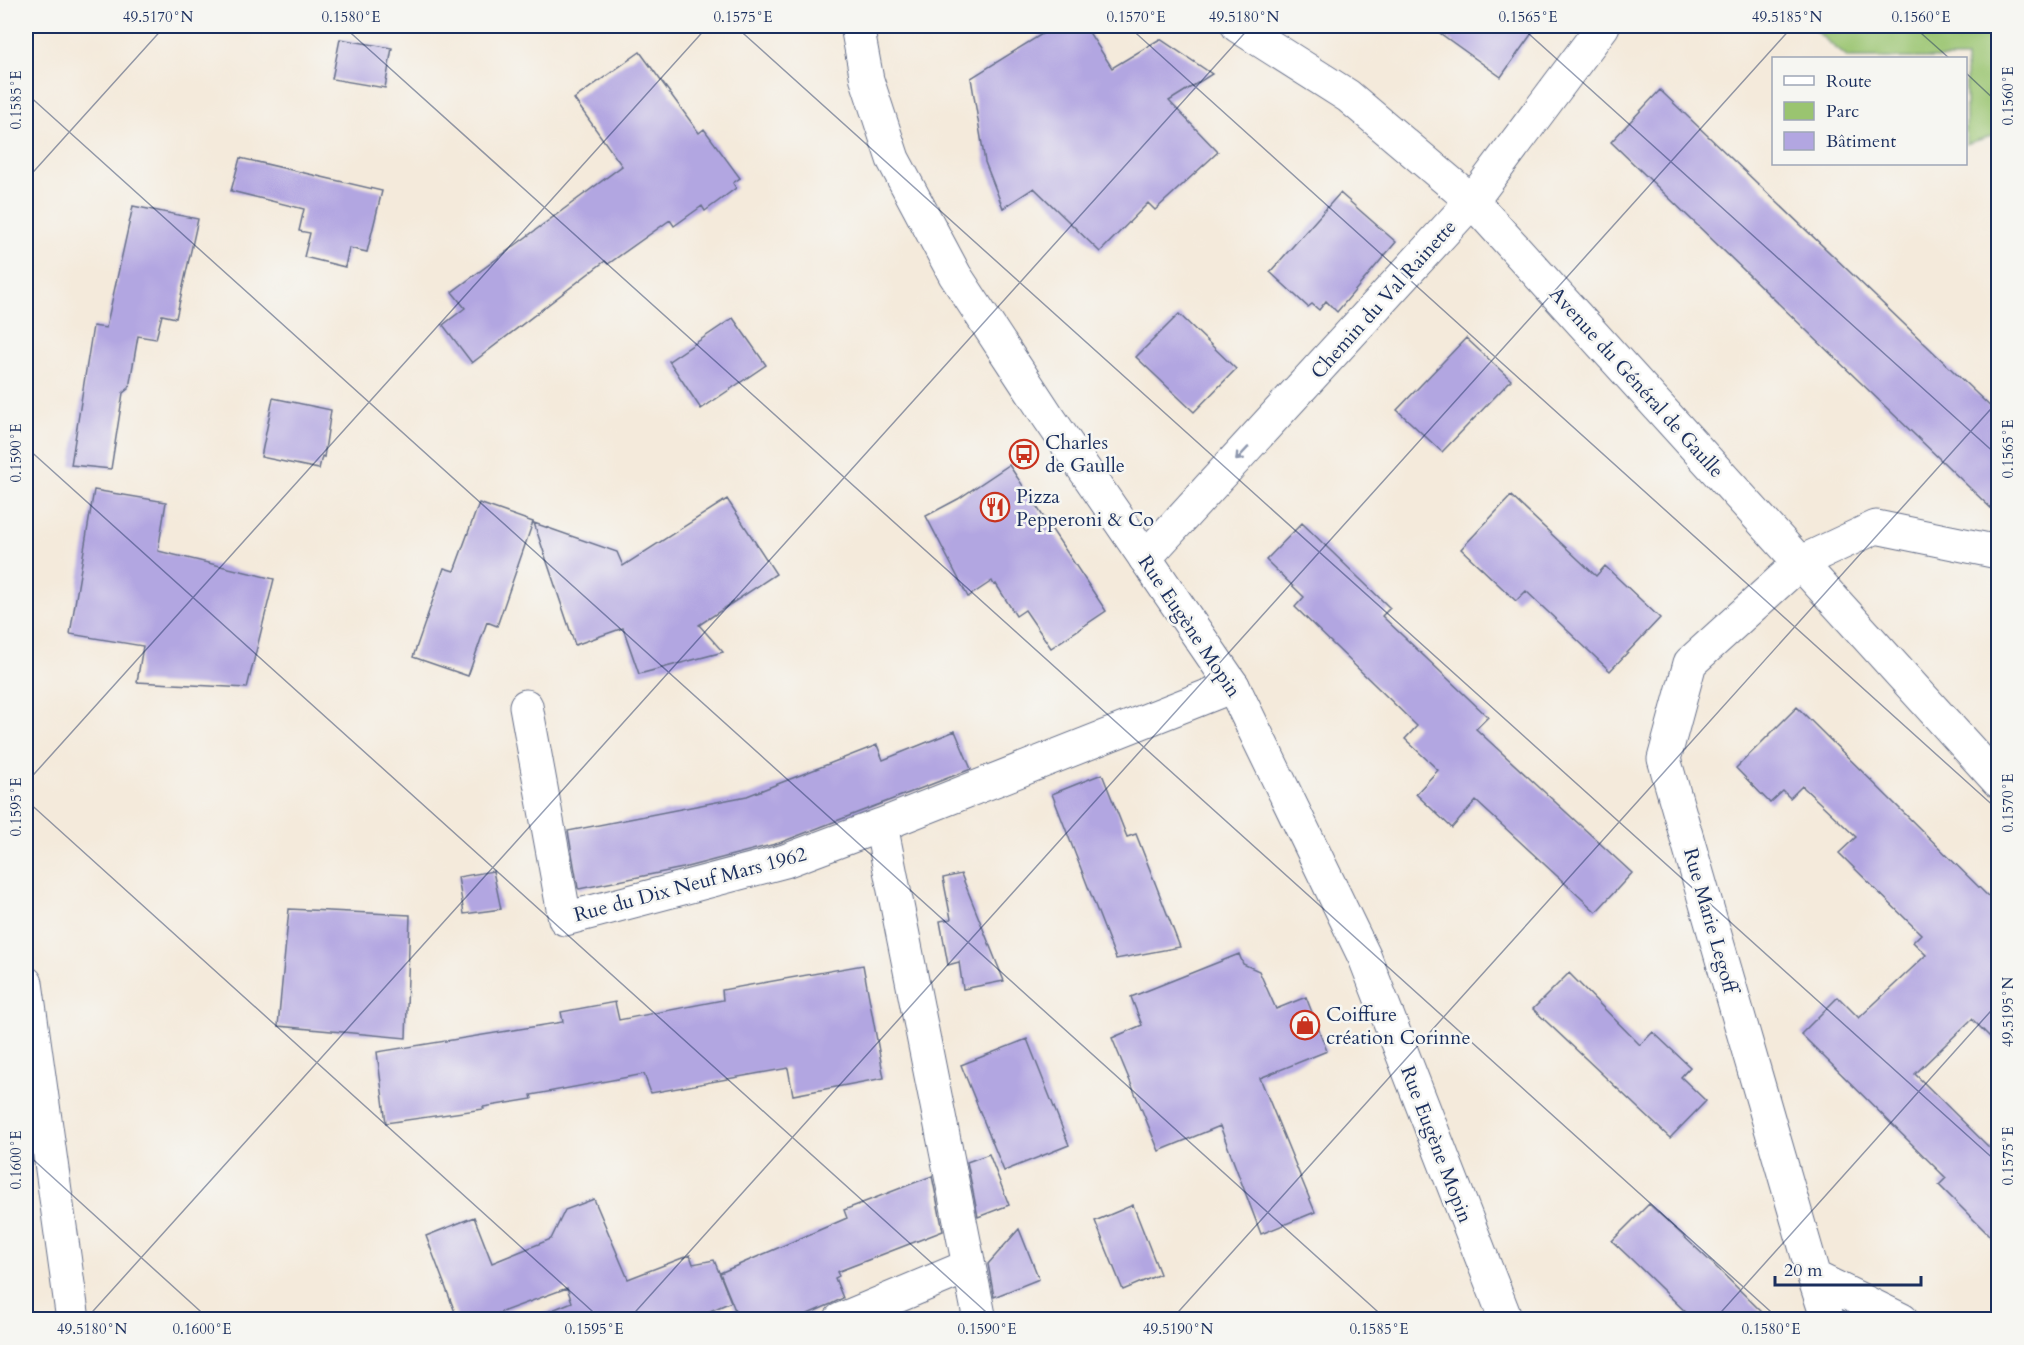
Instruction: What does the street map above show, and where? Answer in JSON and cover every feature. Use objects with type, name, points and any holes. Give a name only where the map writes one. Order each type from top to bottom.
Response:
[{"type":"street","name":"Rue Eugène Mopin","points":[[857,26],[867,80],[893,159],[955,275],[1047,415],[1233,686],[1365,958],[1506,1320]]},
{"type":"street","name":"Avenue du Général de Gaulle","points":[[1238,26],[1348,96],[1472,201],[1998,781]]},
{"type":"street","name":"Chemin du Val Rainette","points":[[1145,558],[1472,201],[1603,26]]},
{"type":"street","name":"Rue Marie Legoff","points":[[1828,1320],[1664,759],[1690,663],[1801,562],[1876,527],[1998,552]]},
{"type":"street","name":"Rue du Dix Neuf Mars 1962","points":[[526,706],[565,919],[785,861],[1233,686]]},
{"type":"street","points":[[881,825],[980,1320]]},
{"type":"street","points":[[26,983],[73,1320]]},
{"type":"street","points":[[840,1320],[969,1266]]},
{"type":"street","points":[[1814,1277],[1902,1320]]},
{"type":"green space","points":[[1809,26],[1998,26],[1998,134],[1967,144],[1967,57],[1847,57]]},
{"type":"building","points":[[1055,26],[1085,26],[1112,68],[1160,39],[1212,74],[1169,101],[1218,152],[1155,210],[1148,203],[1100,252],[1034,188],[1003,208],[985,162],[971,78]]},
{"type":"building","points":[[1430,26],[1537,26],[1501,77]]},
{"type":"building","points":[[340,39],[392,48],[385,88],[332,79]]},
{"type":"building","points":[[640,52],[699,133],[704,129],[740,178],[733,183],[736,188],[705,211],[702,206],[674,226],[670,220],[608,264],[605,261],[472,363],[443,325],[465,308],[452,292],[622,166],[574,99]]},
{"type":"building","points":[[1660,90],[1998,414],[1998,515],[1611,142]]},
{"type":"building","points":[[240,158],[382,191],[367,252],[349,248],[345,267],[304,257],[310,233],[299,231],[304,209],[231,191]]},
{"type":"building","points":[[1340,193],[1396,242],[1337,312],[1326,301],[1319,310],[1312,304],[1308,307],[1270,272]]},
{"type":"building","points":[[133,206],[198,219],[176,318],[162,315],[156,339],[138,336],[129,388],[123,393],[111,469],[71,465],[93,326],[106,328]]},
{"type":"building","points":[[1179,314],[1236,369],[1194,412],[1136,357]]},
{"type":"building","points":[[733,318],[766,365],[701,409],[669,361]]},
{"type":"building","points":[[1466,338],[1511,380],[1442,452],[1397,410]]},
{"type":"building","points":[[273,398],[331,410],[324,457],[322,456],[319,469],[261,457]]},
{"type":"building","points":[[1009,465],[1106,611],[1051,648],[1025,610],[1016,616],[992,581],[968,597],[926,516],[958,499]]},
{"type":"building","points":[[94,490],[166,502],[158,551],[274,579],[247,688],[137,682],[143,646],[70,634]]},
{"type":"building","points":[[1511,496],[1596,576],[1605,566],[1660,618],[1610,671],[1526,591],[1516,601],[1461,549]]},
{"type":"building","points":[[727,499],[776,574],[699,625],[723,652],[639,674],[623,628],[575,645],[534,523],[617,552],[623,566]]},
{"type":"building","points":[[479,503],[533,522],[497,626],[487,622],[468,676],[413,657],[444,568],[454,571]]},
{"type":"building","points":[[1302,523],[1390,608],[1382,616],[1488,717],[1476,729],[1632,873],[1596,912],[1476,801],[1452,828],[1416,794],[1438,770],[1405,739],[1417,726],[1295,607],[1304,597],[1266,560]]},
{"type":"building","points":[[1797,707],[1998,906],[1998,1045],[1972,1019],[1915,1074],[1998,1156],[1998,1244],[1939,1185],[1946,1178],[1801,1034],[1838,997],[1859,1018],[1926,955],[1913,942],[1921,934],[1839,853],[1856,837],[1802,786],[1790,798],[1783,791],[1770,803],[1736,768]]},
{"type":"building","points":[[955,731],[971,769],[779,843],[683,868],[578,888],[568,831],[747,796],[877,745],[883,760]]},
{"type":"building","points":[[1102,774],[1127,837],[1136,834],[1180,947],[1116,959],[1052,794]]},
{"type":"building","points":[[493,871],[501,909],[464,914],[458,877]]},
{"type":"building","points":[[961,874],[1004,981],[963,989],[959,962],[948,965],[940,921],[951,919],[943,878]]},
{"type":"building","points":[[289,909],[410,915],[406,1038],[278,1026]]},
{"type":"building","points":[[1239,954],[1243,964],[1259,971],[1276,1009],[1306,997],[1327,1051],[1260,1078],[1315,1212],[1261,1234],[1220,1126],[1159,1151],[1112,1038],[1142,1025],[1131,997]]},
{"type":"building","points":[[863,965],[884,1078],[793,1095],[788,1068],[651,1093],[644,1074],[531,1095],[532,1099],[483,1107],[484,1109],[386,1123],[377,1052],[563,1022],[561,1012],[615,1002],[619,1020],[723,1000],[722,990]]},
{"type":"building","points":[[1569,973],[1640,1045],[1653,1032],[1690,1067],[1681,1077],[1706,1101],[1670,1138],[1533,1009]]},
{"type":"building","points":[[1027,1039],[1069,1145],[1004,1171],[961,1065]]},
{"type":"building","points":[[989,1154],[1009,1205],[978,1217],[967,1162]]},
{"type":"building","points":[[932,1176],[943,1231],[837,1272],[839,1276],[835,1278],[843,1298],[831,1304],[794,1320],[739,1320],[720,1273],[847,1218],[844,1210]]},
{"type":"building","points":[[594,1199],[628,1279],[690,1255],[693,1264],[714,1260],[731,1302],[689,1320],[534,1320],[533,1318],[572,1302],[567,1288],[480,1320],[458,1320],[426,1236],[474,1217],[492,1263],[551,1239],[565,1210]]},
{"type":"building","points":[[1649,1204],[1770,1320],[1694,1320],[1612,1241]]},
{"type":"building","points":[[1133,1205],[1160,1274],[1123,1290],[1095,1221]]},
{"type":"building","points":[[1019,1229],[1039,1279],[994,1297],[988,1264]]},
{"type":"place","name":"Charles de Gaulle","points":[[1024,454]]},
{"type":"place","name":"Pizza Pepperoni & Co","points":[[995,507]]},
{"type":"place","name":"Coiffure création Corinne","points":[[1305,1025]]}]
